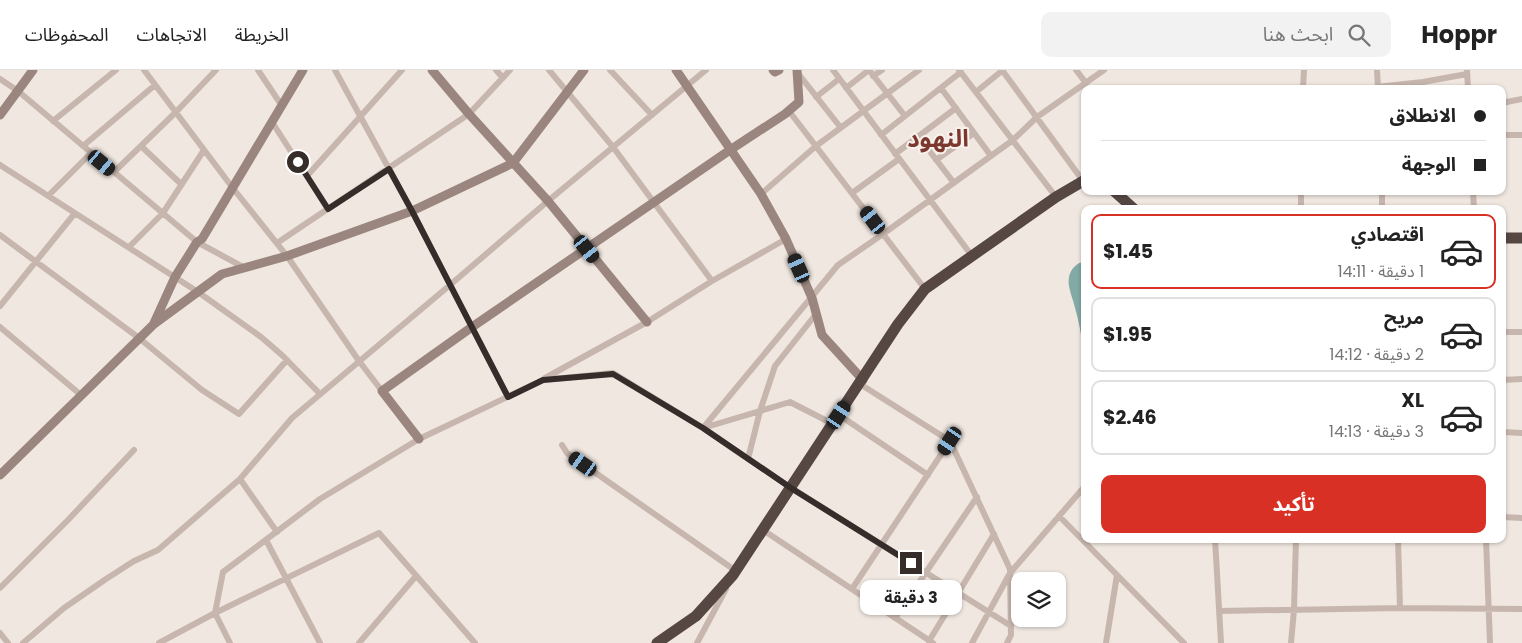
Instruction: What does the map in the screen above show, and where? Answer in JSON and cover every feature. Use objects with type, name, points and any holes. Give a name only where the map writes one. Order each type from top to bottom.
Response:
[{"type":"highway","points":[[657,643],[696,616],[735,573],[898,324],[925,290],[1056,197],[1081,183]]},
{"type":"highway","points":[[1118,195],[1130,205]]},
{"type":"highway","points":[[1506,238],[1522,238]]},
{"type":"street","points":[[0,115],[33,70]]},
{"type":"street","points":[[53,121],[116,70]]},
{"type":"street","points":[[144,70],[232,187],[287,256],[360,361],[419,440]]},
{"type":"street","points":[[114,172],[216,70]]},
{"type":"street","points":[[258,70],[282,106]]},
{"type":"street","points":[[154,324],[175,277],[197,242],[202,239],[303,70]]},
{"type":"street","points":[[335,70],[412,211],[508,397]]},
{"type":"street","points":[[307,176],[402,70]]},
{"type":"street","points":[[432,70],[548,201],[647,322]]},
{"type":"street","points":[[496,70],[503,78]]},
{"type":"street","points":[[277,243],[469,114],[510,70]]},
{"type":"street","points":[[549,70],[566,93],[613,147],[712,281]]},
{"type":"street","points":[[0,476],[154,324],[222,274],[287,256],[412,211],[513,163],[584,70]]},
{"type":"street","points":[[610,70],[652,115]]},
{"type":"street","points":[[676,70],[761,194],[786,239],[812,298],[822,335],[861,382],[950,441],[1010,569],[1011,626]]},
{"type":"street","points":[[23,643],[64,608],[106,579],[134,561],[158,550],[240,479],[292,418],[706,70]]},
{"type":"street","points":[[774,70],[775,72],[779,70]]},
{"type":"street","points":[[833,70],[972,256]]},
{"type":"street","points":[[846,88],[869,70],[905,116]]},
{"type":"street","points":[[873,76],[882,70]]},
{"type":"street","points":[[761,194],[816,146],[919,70]]},
{"type":"street","points":[[976,92],[1003,70],[1081,177]]},
{"type":"street","points":[[1076,70],[1086,83]]},
{"type":"street","points":[[1083,85],[1104,70]]},
{"type":"street","points":[[1303,85],[1304,70]]},
{"type":"street","points":[[1377,70],[1378,85]]},
{"type":"street","points":[[797,71],[840,128]]},
{"type":"street","points":[[382,391],[472,327],[789,111],[799,102],[797,71]]},
{"type":"street","points":[[881,135],[960,71],[1056,197]]},
{"type":"street","points":[[1400,85],[1467,72],[1468,85]]},
{"type":"street","points":[[0,78],[18,91],[197,242],[244,268]]},
{"type":"street","points":[[816,97],[839,79]]},
{"type":"street","points":[[83,146],[155,84]]},
{"type":"street","points":[[703,428],[838,265],[884,234],[1013,140],[1038,117],[1081,87]]},
{"type":"street","points":[[941,88],[991,156]]},
{"type":"street","points":[[1506,102],[1522,99]]},
{"type":"street","points":[[852,193],[918,136],[956,108]]},
{"type":"street","points":[[789,111],[925,290]]},
{"type":"street","points":[[272,122],[328,209]]},
{"type":"street","points":[[936,160],[974,133]]},
{"type":"street","points":[[1506,135],[1522,135]]},
{"type":"street","points":[[918,136],[954,183]]},
{"type":"street","points":[[141,146],[181,184]]},
{"type":"street","points":[[129,247],[163,213],[204,150]]},
{"type":"street","points":[[48,196],[91,153]]},
{"type":"street","points":[[0,165],[198,292],[261,337],[320,394]]},
{"type":"street","points":[[0,306],[75,213]]},
{"type":"street","points":[[0,235],[139,338],[202,390],[239,414],[286,360]]},
{"type":"street","points":[[230,643],[214,613],[223,572],[320,499],[419,440],[543,380],[647,322],[712,281],[786,239]]},
{"type":"street","points":[[748,459],[760,411],[775,366],[816,314]]},
{"type":"street","points":[[0,327],[81,395]]},
{"type":"street","points":[[1506,332],[1522,332]]},
{"type":"street","points":[[543,380],[613,374],[703,428],[791,488],[1011,626]]},
{"type":"street","points":[[1506,380],[1522,379]]},
{"type":"street","points":[[703,428],[790,402],[836,420],[928,475]]},
{"type":"street","points":[[1506,432],[1522,433]]},
{"type":"street","points":[[852,589],[950,441]]},
{"type":"street","points":[[562,445],[567,453],[735,573],[696,643]]},
{"type":"street","points":[[0,588],[134,450]]},
{"type":"street","points":[[240,479],[276,532]]},
{"type":"street","points":[[972,643],[1010,573],[1081,491]]},
{"type":"street","points":[[896,618],[977,497]]},
{"type":"street","points":[[1059,516],[1081,538]]},
{"type":"street","points":[[1506,518],[1522,518]]},
{"type":"street","points":[[763,530],[931,642],[994,534]]},
{"type":"street","points":[[158,643],[214,613],[379,533],[475,643]]},
{"type":"street","points":[[266,540],[320,643]]},
{"type":"street","points":[[1086,543],[1184,643]]},
{"type":"street","points":[[1215,543],[1221,643]]},
{"type":"street","points":[[1291,643],[1296,543]]},
{"type":"street","points":[[1398,543],[1400,608]]},
{"type":"street","points":[[1486,543],[1490,643]]},
{"type":"street","points":[[1106,643],[1117,575]]},
{"type":"street","points":[[359,643],[416,576]]},
{"type":"street","points":[[1219,611],[1400,608],[1522,609]]},
{"type":"street","points":[[1011,627],[1012,643]]},
{"type":"street","points":[[0,633],[8,643]]},
{"type":"street","points":[[1007,643],[1011,635]]},
{"type":"water","points":[[1081,263],[1081,336],[1069,289],[1070,274]]},
{"type":"district","name":"النهود","points":[[938,138]]},
{"type":"route","points":[[298,162],[328,209],[389,169],[508,397],[543,380],[613,374],[703,428],[791,488],[911,563]]}]
